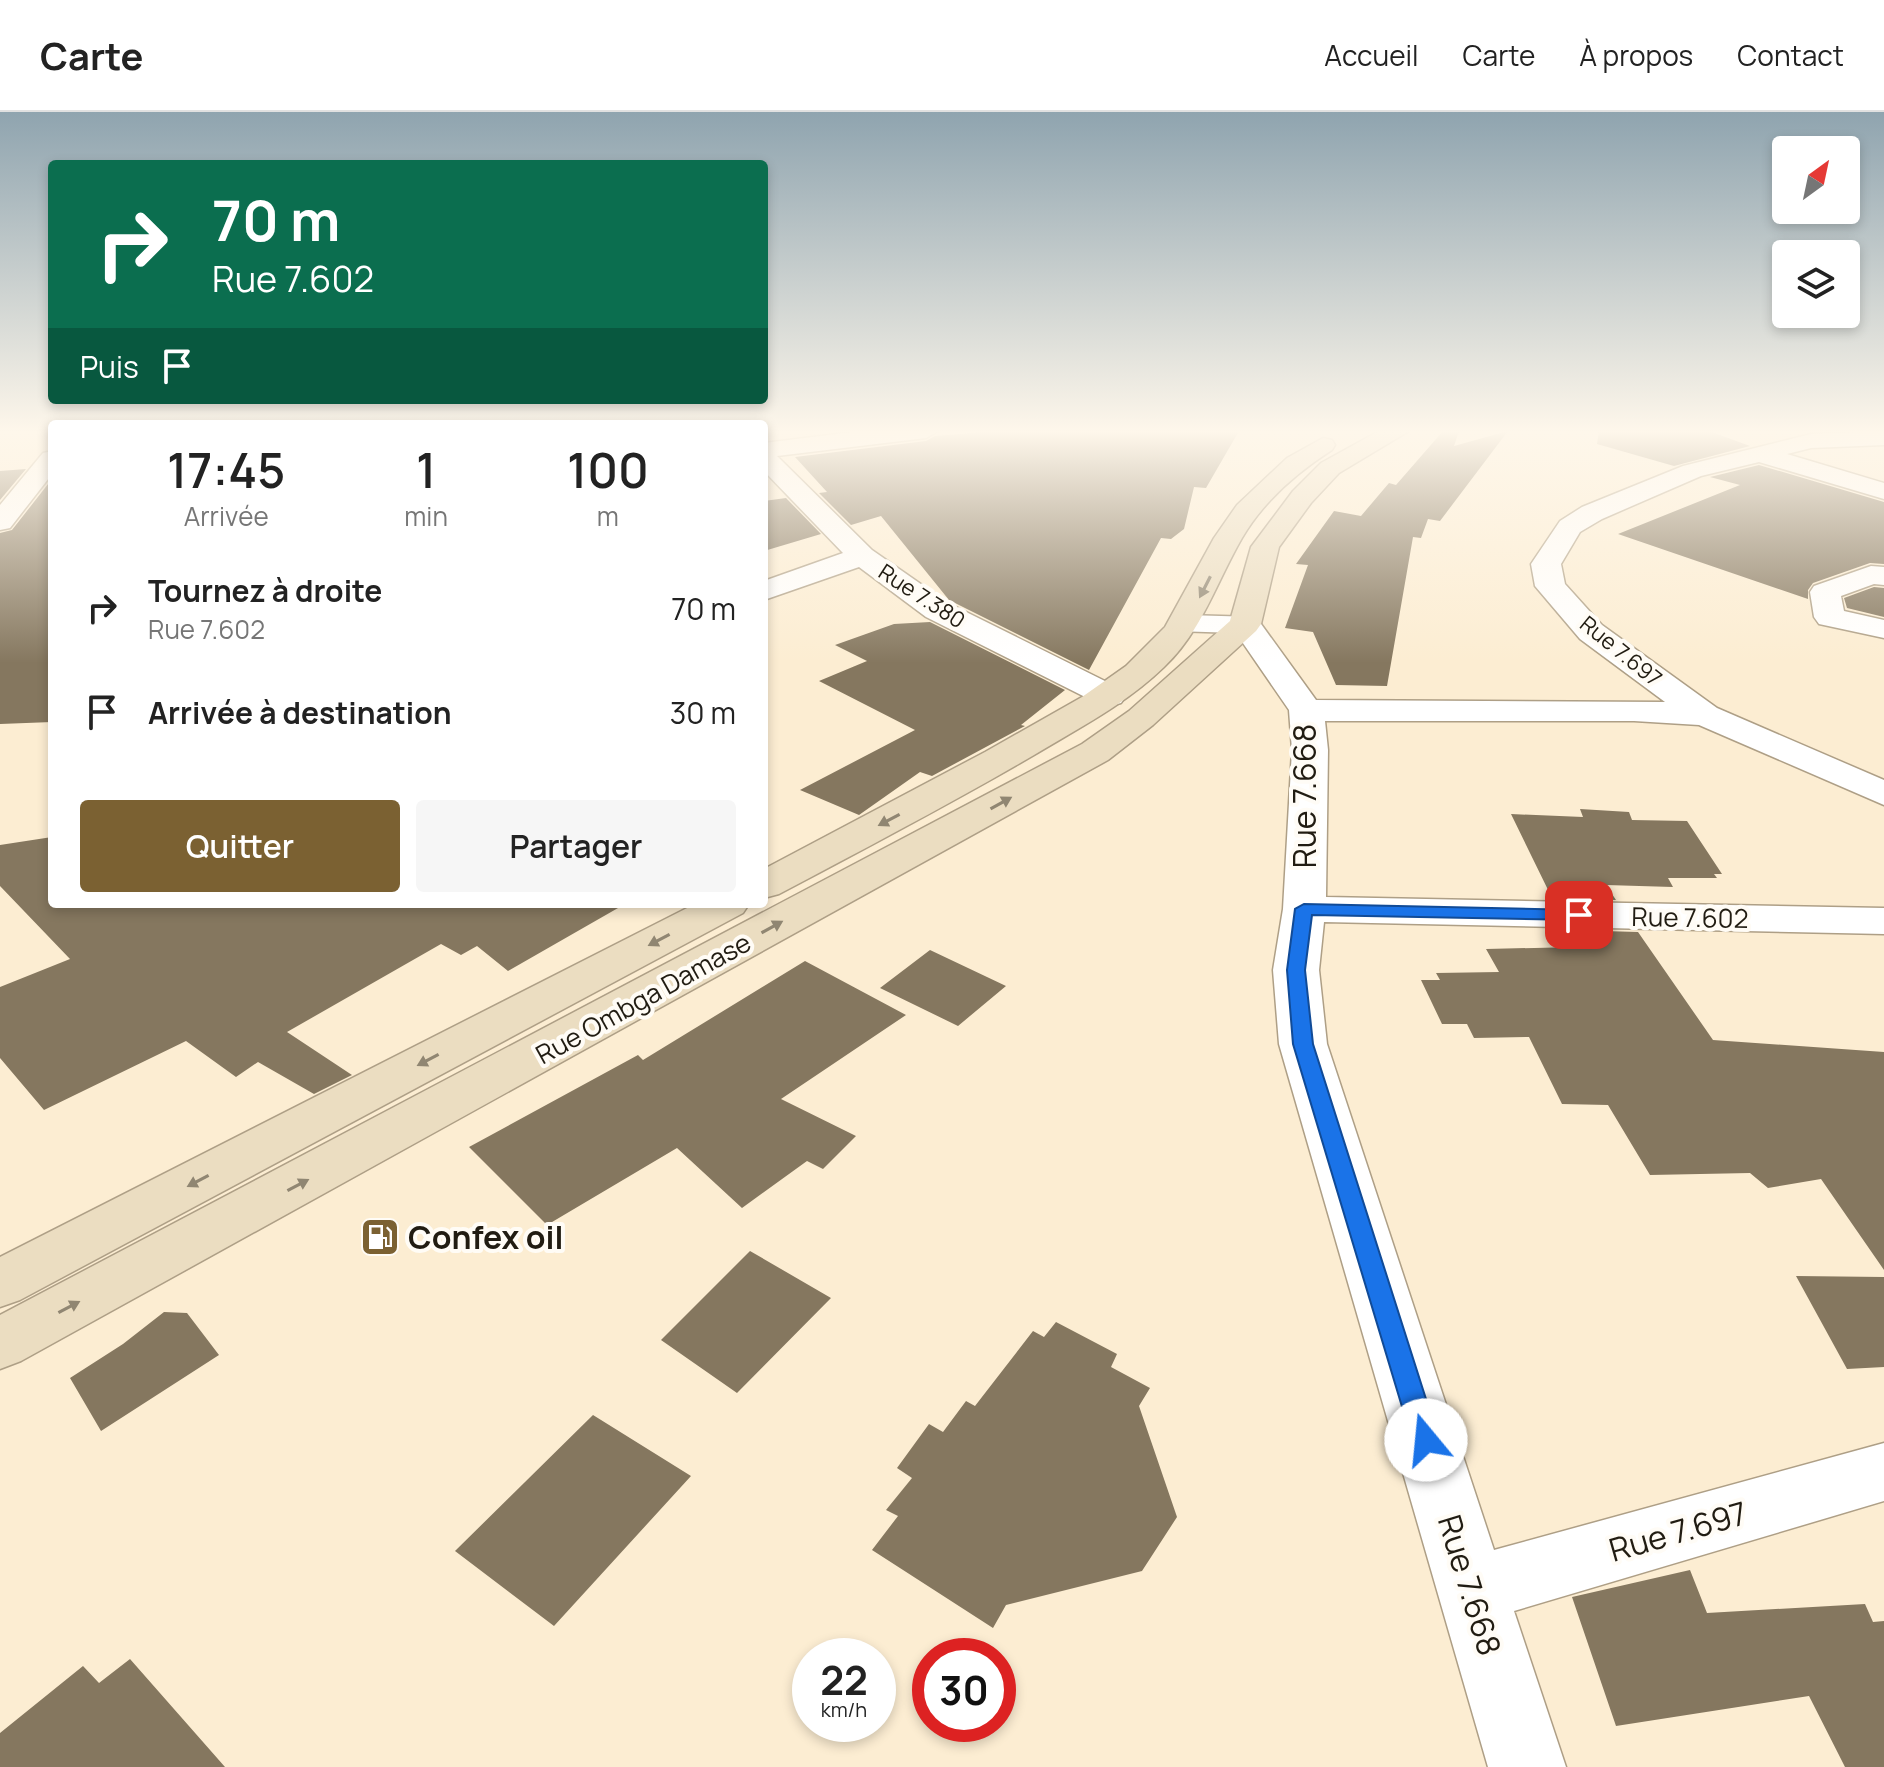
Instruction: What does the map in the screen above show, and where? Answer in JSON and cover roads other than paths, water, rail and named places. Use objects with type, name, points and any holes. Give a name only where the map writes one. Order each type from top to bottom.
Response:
[{"type":"main road","points":[[768,883],[966,779],[1109,696],[1154,660],[1186,624],[1228,537],[1252,508]]},
{"type":"main road","points":[[1245,624],[1265,547],[1294,508]]},
{"type":"main road","name":"Rue Ombga Damase","points":[[0,1344],[1095,752],[1141,718],[1245,624]]},
{"type":"main road","name":"Rue Ombga Damase","points":[[0,1284],[720,908]]},
{"type":"street","name":"Rue 7.380","points":[[815,508],[862,556],[937,610],[1109,696]]},
{"type":"street","name":"Rue 7.697","points":[[1603,508],[1570,527],[1546,564],[1550,586],[1591,632],[1705,715],[1884,794]]},
{"type":"street","points":[[768,590],[862,556]]},
{"type":"street","points":[[1884,576],[1871,575],[1825,592],[1830,617],[1884,629]]},
{"type":"street","points":[[1186,624],[1245,624]]},
{"type":"street","name":"Rue 7.668","points":[[1245,624],[1306,710],[1310,750],[1304,909],[1296,970],[1303,1044],[1527,1767]]},
{"type":"street","points":[[1306,710],[1634,711],[1705,715]]},
{"type":"street","name":"Rue 7.602","points":[[1304,909],[1884,921]]},
{"type":"street","name":"Rue 7.697","points":[[1472,1590],[1884,1472]]},
{"type":"place","name":"Confex oil","points":[[380,1237]]}]
